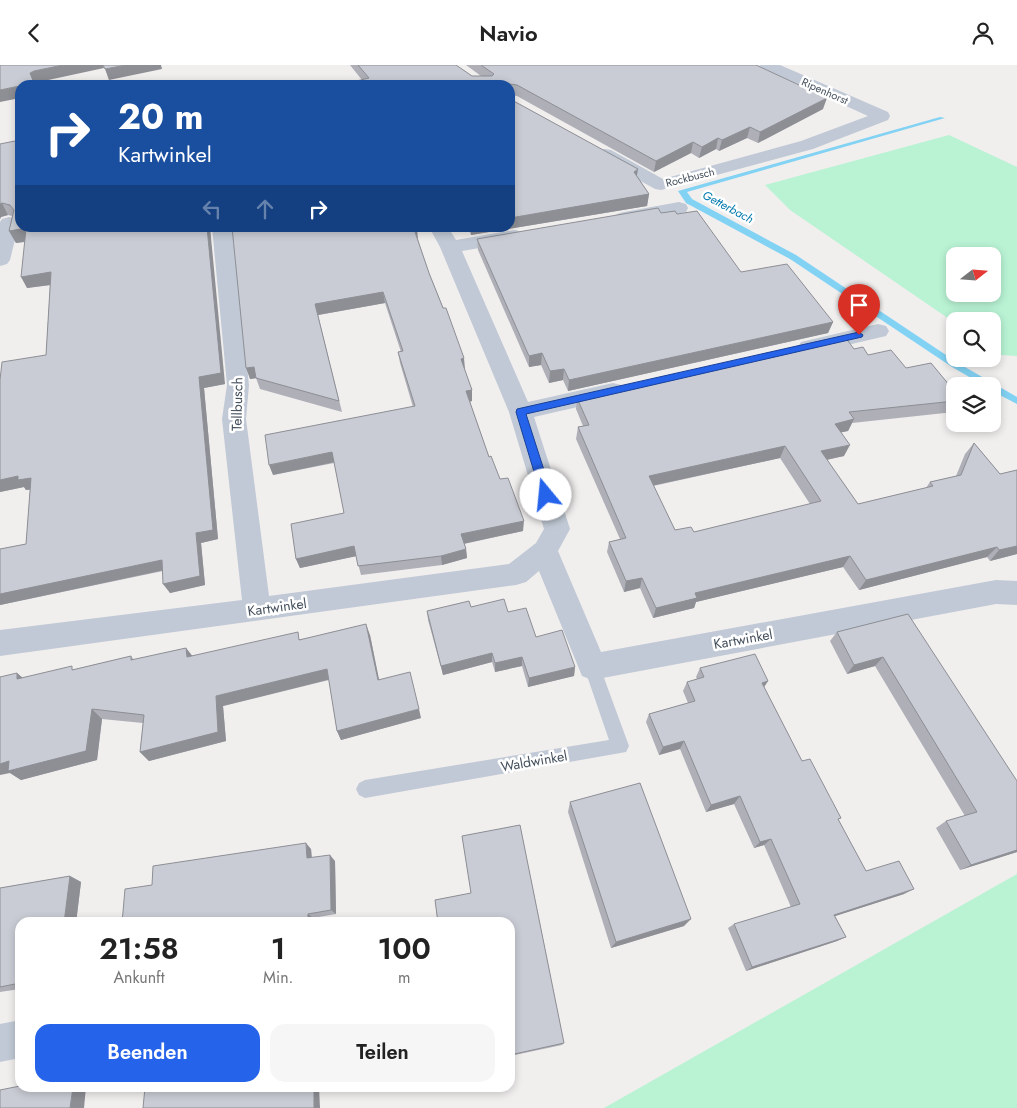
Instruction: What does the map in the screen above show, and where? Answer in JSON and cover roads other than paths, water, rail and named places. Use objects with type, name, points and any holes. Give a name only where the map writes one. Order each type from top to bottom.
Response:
[{"type":"street","name":"Ripenhorst","points":[[767,65],[882,117]]},
{"type":"street","name":"Rockbusch","points":[[594,147],[661,185],[807,145],[882,117]]},
{"type":"street","points":[[603,221],[679,208]]},
{"type":"street","points":[[0,260],[10,223]]},
{"type":"street","name":"Tellbusch","points":[[223,232],[238,385],[234,419],[257,610]]},
{"type":"street","name":"Kartwinkel","points":[[0,643],[516,574],[545,551],[557,529],[521,412],[444,237],[536,232]]},
{"type":"street","points":[[793,350],[878,331]]},
{"type":"street","points":[[521,412],[633,386]]},
{"type":"street","points":[[545,551],[592,667]]},
{"type":"street","name":"Kartwinkel","points":[[592,667],[996,592],[1017,593]]},
{"type":"street","points":[[0,1043],[15,1040]]},
{"type":"lane","name":"Waldwinkel","points":[[365,789],[620,746],[592,667]]},
{"type":"waterway","name":"Getterbach","points":[[942,118],[682,191],[689,201],[793,257],[955,365],[976,377]]},
{"type":"waterway","name":"Getterbach","points":[[1001,392],[1017,401]]}]
